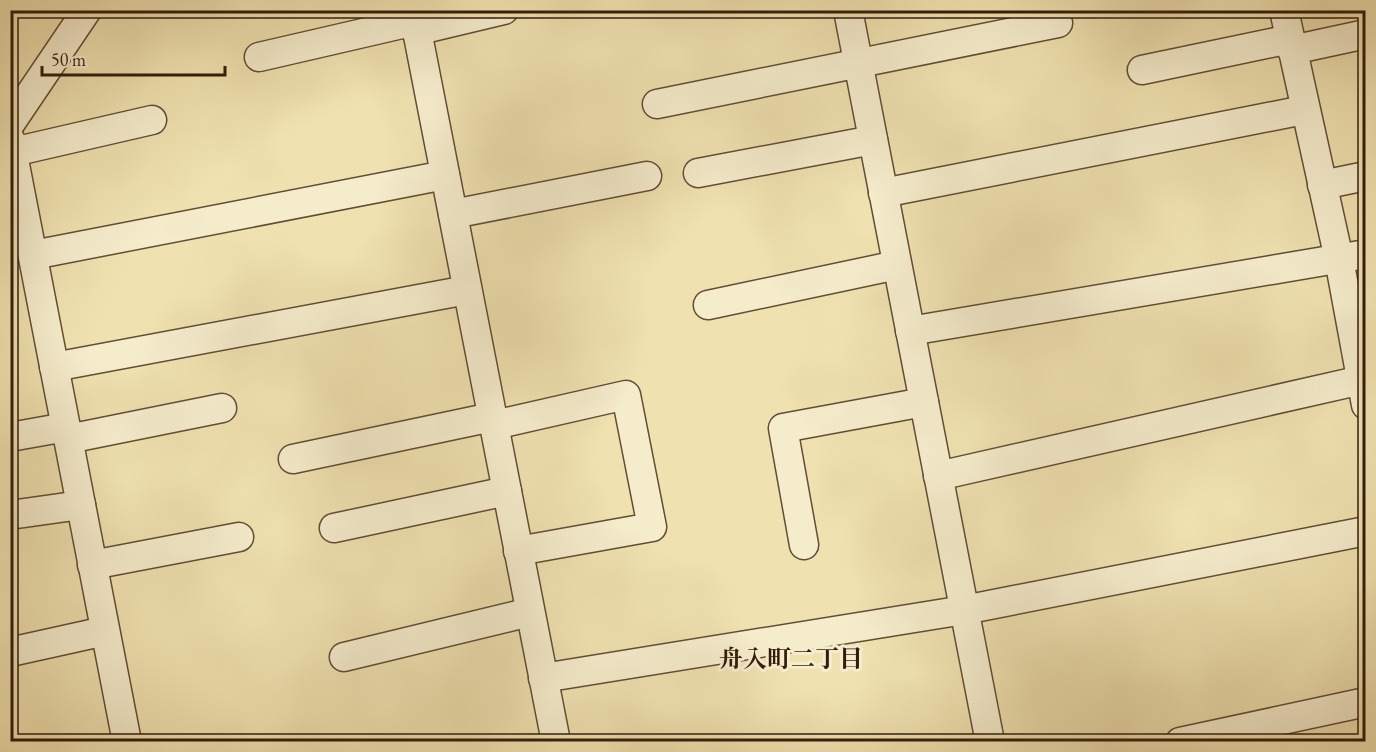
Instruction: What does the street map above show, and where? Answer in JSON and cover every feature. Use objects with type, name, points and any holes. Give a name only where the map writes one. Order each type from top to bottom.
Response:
[{"type":"street","points":[[10,124],[87,10]]},
{"type":"street","points":[[259,57],[414,21],[504,10]]},
{"type":"street","points":[[848,10],[990,741]]},
{"type":"street","points":[[938,476],[1364,388],[1352,256],[1322,185],[1284,10]]},
{"type":"street","points":[[414,21],[556,741]]},
{"type":"street","points":[[657,104],[858,61],[1058,23]]},
{"type":"street","points":[[1142,70],[1365,34]]},
{"type":"street","points":[[883,193],[1304,110]]},
{"type":"street","points":[[127,741],[12,146],[152,120]]},
{"type":"street","points":[[698,172],[873,140]]},
{"type":"street","points":[[33,255],[445,175]]},
{"type":"street","points":[[453,214],[646,176]]},
{"type":"street","points":[[1322,185],[1365,176]]},
{"type":"street","points":[[910,331],[1352,256]]},
{"type":"street","points":[[708,305],[897,265]]},
{"type":"street","points":[[54,367],[467,290]]},
{"type":"street","points":[[293,459],[626,395],[652,527],[518,551]]},
{"type":"street","points":[[804,545],[783,428],[924,402]]},
{"type":"street","points":[[10,437],[67,433],[222,408]]},
{"type":"street","points":[[334,528],[507,491]]},
{"type":"street","points":[[10,515],[81,505]]},
{"type":"street","points":[[543,678],[964,610],[1365,531]]},
{"type":"street","points":[[92,565],[239,537]]},
{"type":"street","points":[[344,657],[530,612]]},
{"type":"street","points":[[10,652],[105,631]]},
{"type":"street","points":[[1180,741],[1365,702]]},
{"type":"district","name":"舟入町二丁目","points":[[791,658]]}]
